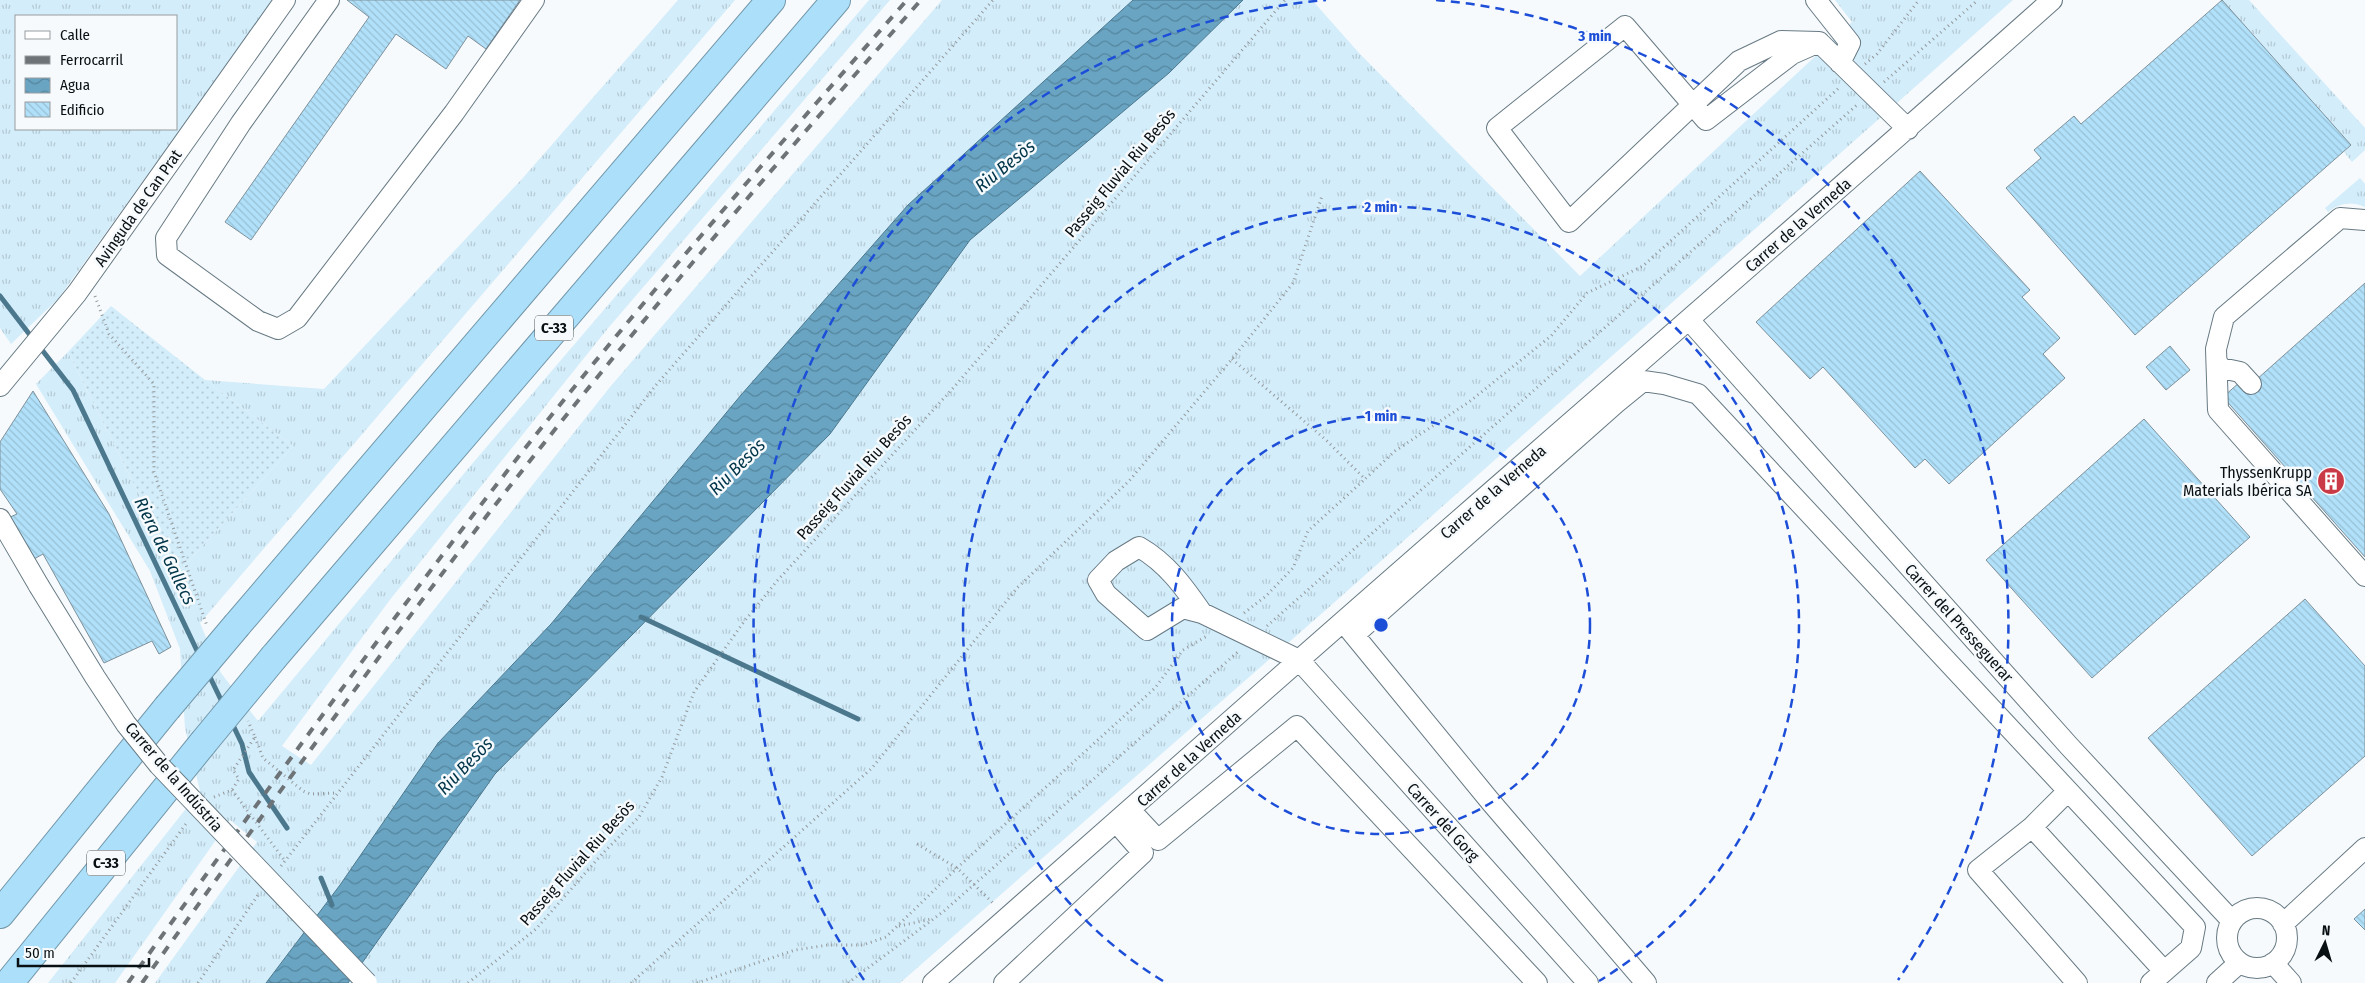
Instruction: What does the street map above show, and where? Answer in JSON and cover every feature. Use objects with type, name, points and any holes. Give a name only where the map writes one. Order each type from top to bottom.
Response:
[{"type":"highway","points":[[0,914],[236,625],[771,0]]},
{"type":"highway","name":"C-33","points":[[9,983],[274,657],[836,0]]},
{"type":"street","name":"Avinguda de Can Prat","points":[[0,386],[83,285],[285,0]]},
{"type":"street","points":[[329,0],[241,123],[166,238],[167,255],[258,321],[278,329],[297,318],[454,113],[534,0]]},
{"type":"street","points":[[1816,0],[1850,43],[1846,69]]},
{"type":"street","name":"Carrer de la Verneda","points":[[933,983],[1124,817],[1299,660],[1349,628],[1690,321],[2052,0]]},
{"type":"street","points":[[1819,42],[1792,54],[1706,120],[1693,104],[1625,26],[1497,128],[1569,222],[1693,104],[1739,61],[1781,41],[1819,42],[1908,128]]},
{"type":"street","points":[[2365,234],[2358,220],[2340,218],[2224,317],[2216,349],[2218,410],[2365,576]]},
{"type":"street","name":"Carrer del Presseguerar","points":[[1690,321],[2069,746],[2232,921]]},
{"type":"street","points":[[2216,362],[2221,368],[2240,372],[2251,384]]},
{"type":"street","points":[[1646,983],[1490,800],[1349,628],[1643,381],[1664,384],[1698,394],[2046,765],[2067,792],[2194,927],[2191,948],[2157,977],[2032,827]]},
{"type":"street","name":"Carrer de la Indústria","points":[[0,519],[38,586],[126,724],[159,764],[367,983]]},
{"type":"street","points":[[1202,613],[1182,584],[1156,556],[1139,547],[1116,561],[1098,580],[1106,594],[1147,630],[1183,608],[1202,613],[1299,660]]},
{"type":"street","name":"Carrer del Gorg","points":[[1299,660],[1588,983]]},
{"type":"street","points":[[1124,817],[1158,840],[1297,726],[1537,983]]},
{"type":"street","points":[[2046,765],[2069,746]]},
{"type":"street","points":[[2067,792],[2032,827],[1978,870],[2077,983]]},
{"type":"street","points":[[1004,983],[1143,853],[1124,817]]},
{"type":"street","points":[[2283,924],[2365,848]]},
{"type":"street","points":[[2263,909],[2276,916],[2283,924],[2287,938],[2285,948],[2274,963],[2263,968],[2252,968],[2239,963],[2230,953],[2227,943],[2227,932],[2232,921],[2244,911],[2263,909]]},
{"type":"street","points":[[2217,983],[2239,963]]},
{"type":"street","points":[[2274,963],[2291,983]]},
{"type":"path","points":[[279,868],[656,385],[993,0]]},
{"type":"path","name":"Passeig Fluvial Riu Besòs","points":[[468,983],[536,929],[639,817],[662,777],[694,692],[749,616],[777,581],[955,386],[1285,0]]},
{"type":"path","points":[[697,983],[795,950],[828,946],[863,945],[886,937],[957,868],[1155,688],[1183,650],[1227,625],[1266,596],[1293,568],[1308,531],[1394,451],[1469,402],[1551,336],[1587,293],[1643,266],[1846,69],[1877,54],[1919,0]]},
{"type":"path","points":[[848,983],[934,918],[973,885],[1978,0]]},
{"type":"path","points":[[631,983],[872,768],[1017,588],[1129,481],[1232,360],[1293,283],[1322,196]]},
{"type":"path","points":[[83,285],[109,334],[154,384],[154,472],[192,587]]},
{"type":"path","points":[[1232,360],[1326,440],[1365,479]]},
{"type":"path","points":[[255,737],[264,758],[303,791],[310,794],[338,793]]},
{"type":"path","points":[[209,799],[232,790],[285,861]]},
{"type":"path","points":[[71,983],[190,819]]},
{"type":"path","points":[[917,844],[957,868],[1008,918]]},
{"type":"path","points":[[198,983],[262,890]]},
{"type":"path","points":[[898,926],[934,918]]},
{"type":"green space","points":[[0,0],[273,0],[58,299],[11,344],[0,328]]},
{"type":"green space","points":[[678,0],[735,0],[200,623],[221,673],[258,721],[472,464],[869,0],[890,0],[609,327],[389,601],[282,746],[311,765],[610,387],[942,0],[1133,0],[908,205],[741,395],[551,624],[438,743],[340,885],[266,983],[155,983],[257,842],[230,820],[115,983],[48,983],[200,791],[185,728],[180,649],[150,571],[36,384],[68,352],[178,573],[293,446],[205,380],[324,389],[522,179]]},
{"type":"green space","points":[[1243,0],[1312,0],[1359,53],[1580,276],[1852,22],[1835,0],[2013,0],[1328,608],[900,983],[348,983],[495,774],[830,434],[970,240],[1169,73]]},
{"type":"green space","points":[[2222,0],[2249,0],[2365,128],[2365,150],[2352,162],[2344,152],[2351,145]]},
{"type":"green space","points":[[2360,178],[2365,184],[2365,207],[2346,204],[2328,212],[2325,208]]},
{"type":"green space","points":[[111,306],[293,446],[178,573],[68,352]]},
{"type":"water","name":"Riu Besòs","points":[[1133,0],[1243,0],[1169,73],[970,240],[830,434],[495,774],[348,983],[266,983],[340,885],[438,743],[551,624],[741,395],[908,205]]},
{"type":"building","points":[[347,0],[520,0],[486,49],[468,36],[446,69],[396,34],[251,240],[225,222],[369,17]]},
{"type":"building","points":[[2222,0],[2351,145],[2135,335],[2006,188],[2041,158],[2034,150],[2074,116],[2081,124]]},
{"type":"building","points":[[1920,171],[2030,290],[2022,297],[2060,338],[2043,354],[2065,378],[1949,484],[1925,459],[1915,468],[1823,367],[1810,379],[1756,322]]},
{"type":"building","name":"ThyssenKrupp Materials Ibérica SA","points":[[2365,283],[2365,557],[2223,397],[2240,382],[2247,388]]},
{"type":"building","points":[[2170,346],[2190,370],[2166,390],[2146,367]]},
{"type":"building","points":[[33,391],[109,514],[171,647],[159,654],[152,641],[104,663],[43,554],[34,559],[8,518],[17,514],[0,489],[0,442]]},
{"type":"building","points":[[2144,419],[2250,537],[2092,678],[1986,560]]},
{"type":"building","points":[[2305,599],[2365,666],[2365,756],[2252,856],[2148,738]]},
{"type":"building","points":[[2365,909],[2365,930],[2354,919]]},
{"type":"waterway","name":"Riera de Gallecs","points":[[0,296],[33,339]]},
{"type":"waterway","name":"Riera de Gallecs","points":[[39,346],[73,390],[200,657]]},
{"type":"waterway","points":[[641,617],[858,719]]},
{"type":"waterway","name":"Riera de Gallecs","points":[[208,673],[223,704]]},
{"type":"waterway","name":"Riera de Gallecs","points":[[231,721],[242,744],[249,772],[287,828]]},
{"type":"waterway","name":"Riera de Gallecs","points":[[321,878],[332,905]]},
{"type":"railway","points":[[128,983],[272,783],[519,456],[661,283],[907,0]]},
{"type":"railway","points":[[142,983],[284,785],[529,462],[722,228],[921,0]]},
{"type":"place","name":"ThyssenKrupp Materials Ibérica SA","points":[[2331,481]]}]
